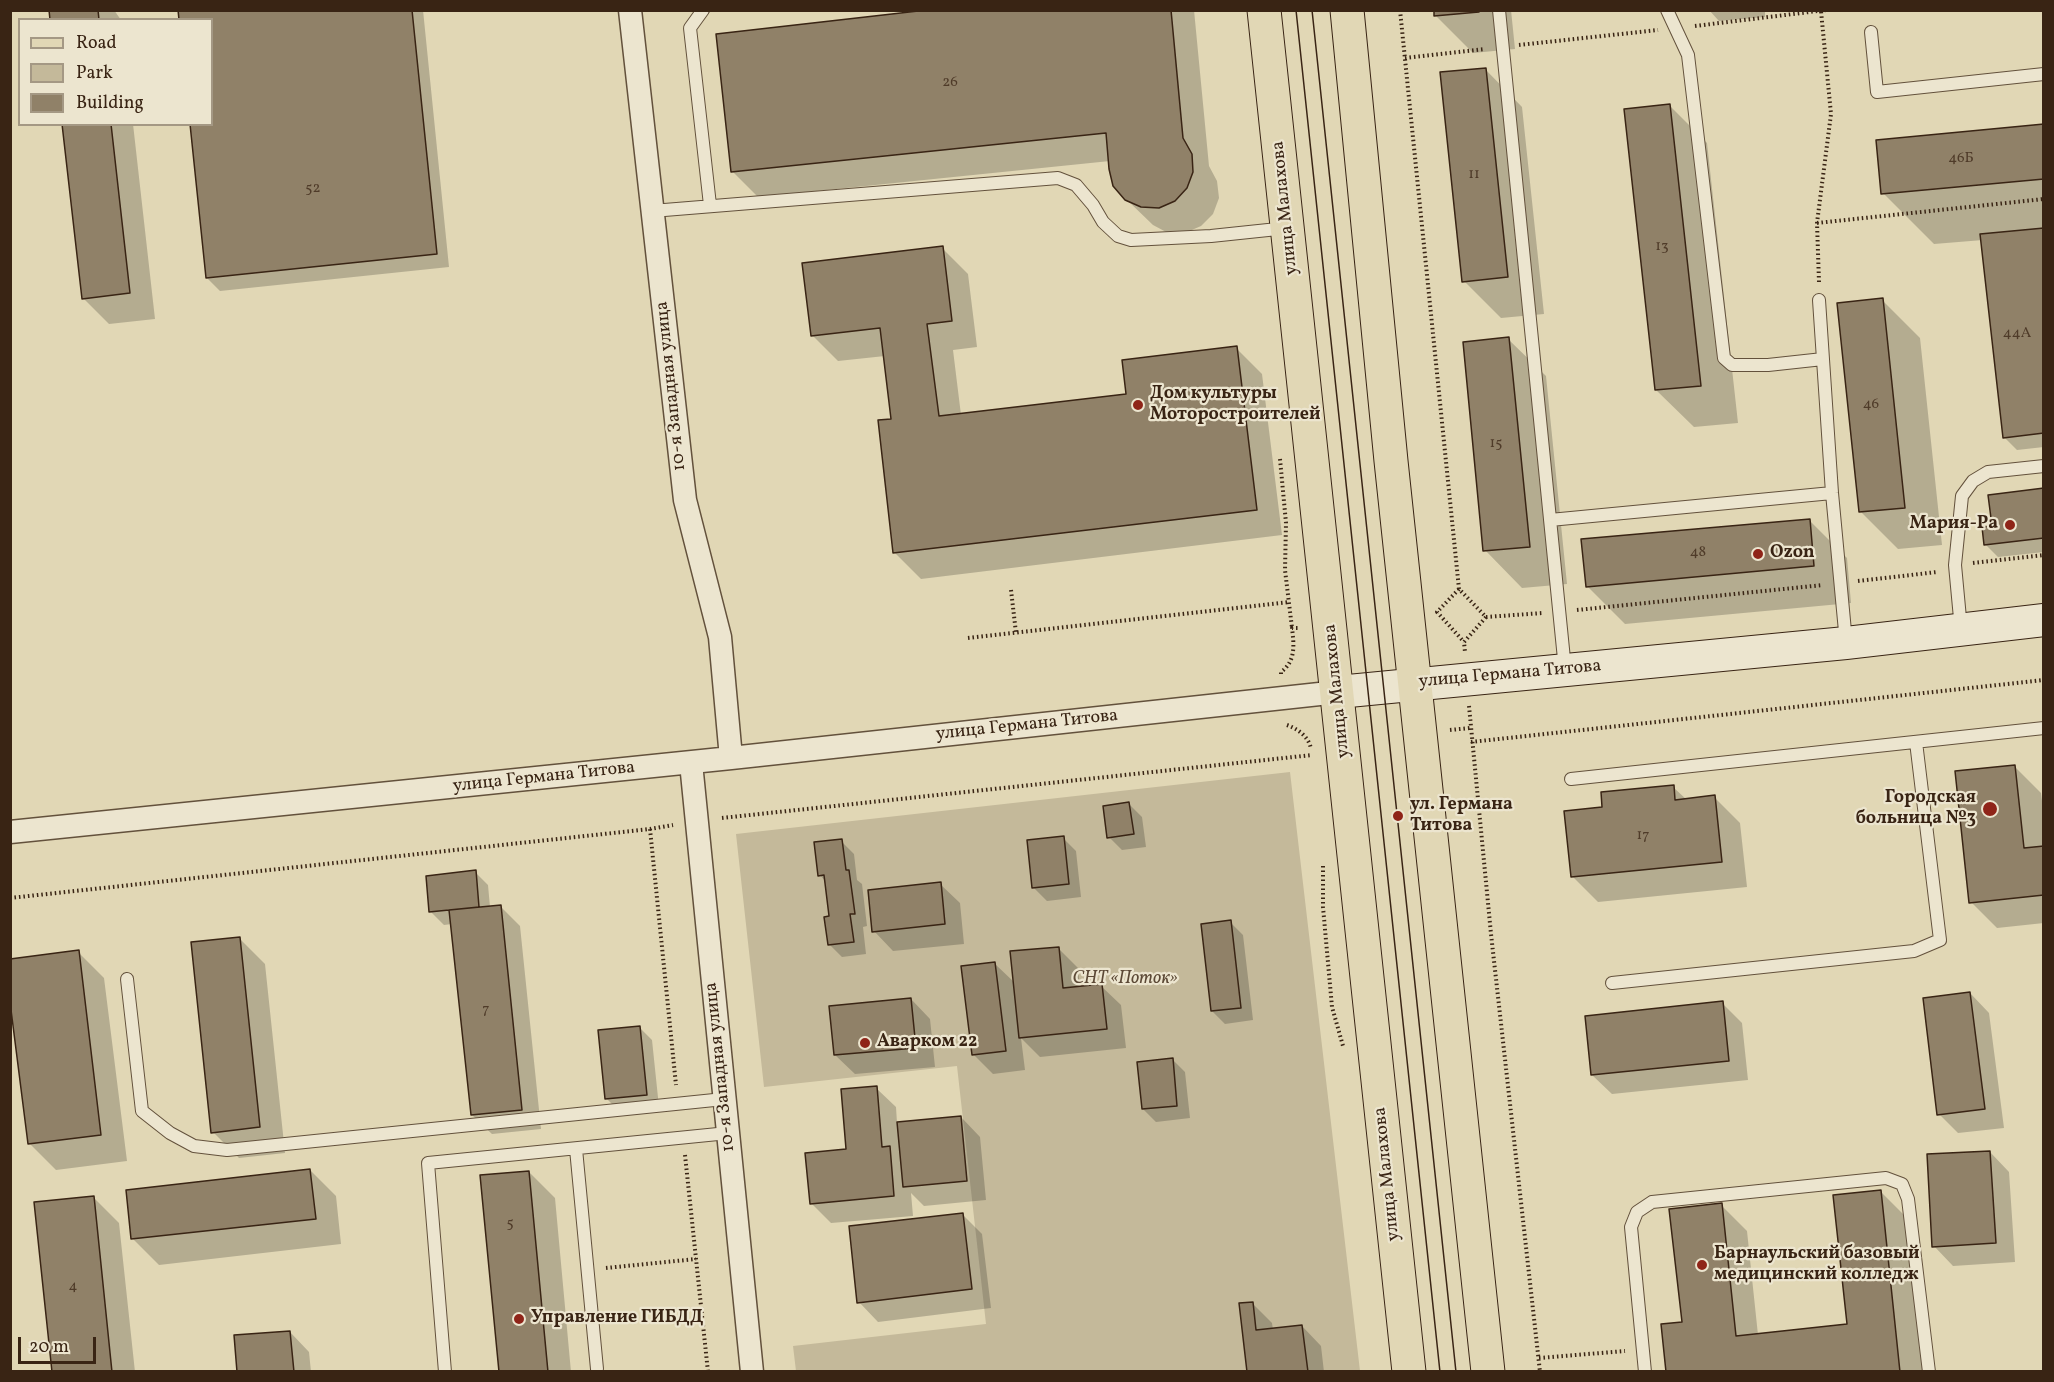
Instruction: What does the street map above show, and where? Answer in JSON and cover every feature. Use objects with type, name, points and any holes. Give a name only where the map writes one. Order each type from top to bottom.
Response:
[{"type":"main road","name":"улица Малахова","points":[[1264,10],[1409,1371]]},
{"type":"main road","points":[[1347,10],[1415,684],[1488,1371]]},
{"type":"street","name":"10-я Западная улица","points":[[630,10],[685,500],[720,637],[731,758]]},
{"type":"street","name":"улица Германа Титова","points":[[10,832],[691,763],[1415,684],[1846,643],[2043,620]]},
{"type":"street","name":"10-я Западная улица","points":[[691,763],[752,1371]]},
{"type":"lane","points":[[704,10],[690,28],[710,205]]},
{"type":"lane","points":[[1499,10],[1565,670]]},
{"type":"lane","points":[[1667,10],[1688,55],[1724,358],[1732,365],[1768,365],[1823,359]]},
{"type":"lane","points":[[1871,32],[1877,92],[2043,74]]},
{"type":"lane","points":[[652,211],[1058,178],[1077,185],[1103,222],[1118,236],[1131,240],[1211,236],[1288,228]]},
{"type":"lane","points":[[1819,300],[1832,493],[1846,643]]},
{"type":"lane","points":[[1961,629],[1955,567],[1962,496],[1973,481],[1988,472],[2043,466]]},
{"type":"lane","points":[[1551,520],[1832,493]]},
{"type":"lane","points":[[1571,779],[2043,728]]},
{"type":"lane","points":[[1612,983],[1914,951],[1940,940],[1916,742]]},
{"type":"lane","points":[[126,979],[142,1111],[194,1146],[227,1150],[724,1099]]},
{"type":"lane","points":[[446,1371],[428,1164],[728,1133]]},
{"type":"lane","points":[[576,1149],[597,1368]]},
{"type":"lane","points":[[1645,1371],[1631,1227],[1637,1212],[1652,1202],[1886,1178],[1902,1184],[1908,1199],[1929,1371]]},
{"type":"path","points":[[1400,10],[1459,589],[1486,617]]},
{"type":"path","points":[[1405,58],[1826,10]]},
{"type":"path","points":[[1819,300],[1817,223],[1831,114],[1821,11]]},
{"type":"path","points":[[1817,223],[2043,199]]},
{"type":"path","points":[[1279,454],[1286,523],[1285,570],[1293,654],[1288,667],[1281,672],[1281,675]]},
{"type":"path","points":[[1464,642],[1486,617],[1560,612],[1840,583],[2043,555]]},
{"type":"path","points":[[1459,589],[1437,612],[1464,642],[1466,659]]},
{"type":"path","points":[[1011,590],[1016,633]]},
{"type":"path","points":[[968,638],[1289,602]]},
{"type":"path","points":[[1292,628],[1301,627]]},
{"type":"path","points":[[1471,742],[2043,680]]},
{"type":"path","points":[[1469,706],[1471,742],[1540,1371]]},
{"type":"path","points":[[1287,725],[1311,744]]},
{"type":"path","points":[[1450,730],[1470,728]]},
{"type":"path","points":[[722,818],[1312,755]]},
{"type":"path","points":[[10,898],[650,830],[680,823]]},
{"type":"path","points":[[588,1270],[696,1259]]},
{"type":"path","points":[[1539,1358],[1643,1350]]},
{"type":"green space","name":"СНТ «Поток»","points":[[1290,772],[1360,1371],[796,1371],[793,1346],[986,1324],[957,1066],[764,1087],[736,834]]},
{"type":"building","points":[[49,10],[98,10],[99,18],[50,18]]},
{"type":"building","points":[[178,10],[412,10],[437,254],[206,278],[190,126],[213,126],[213,18],[179,18]]},
{"type":"building","points":[[927,10],[1171,10],[1183,138],[1192,154],[1193,172],[1187,188],[1175,201],[1159,208],[1141,207],[1125,200],[1113,186],[1106,133],[731,172],[716,34]]},
{"type":"building","points":[[1434,10],[1479,10],[1479,12],[1434,16]]},
{"type":"building","points":[[1486,68],[1508,277],[1462,282],[1440,72]]},
{"type":"building","points":[[1670,104],[1701,386],[1655,390],[1624,109]]},
{"type":"building","points":[[2044,124],[2044,179],[1881,194],[1876,140]]},
{"type":"building","points":[[62,126],[111,126],[130,293],[82,299]]},
{"type":"building","points":[[2044,228],[2044,433],[2003,438],[1980,234]]},
{"type":"building","name":"Дом культуры Моторостроителей","points":[[943,246],[952,321],[927,324],[939,416],[1126,394],[1122,360],[1237,346],[1257,510],[893,553],[878,420],[891,419],[880,328],[811,336],[802,263]]},
{"type":"building","points":[[1883,298],[1905,508],[1859,512],[1837,303]]},
{"type":"building","points":[[1509,337],[1530,547],[1483,551],[1463,342]]},
{"type":"building","points":[[2044,488],[2044,538],[1984,545],[1982,527],[1992,526],[1988,495]]},
{"type":"building","points":[[1810,519],[1814,566],[1586,587],[1581,539]]},
{"type":"building","name":"Городская больница №3","points":[[2015,765],[2024,848],[2044,846],[2044,895],[1969,903],[1955,771]]},
{"type":"building","points":[[1674,785],[1675,800],[1715,795],[1722,862],[1571,877],[1564,811],[1602,807],[1601,792]]},
{"type":"building","points":[[1129,802],[1134,834],[1107,838],[1103,806]]},
{"type":"building","points":[[1064,836],[1069,884],[1032,888],[1027,840]]},
{"type":"building","points":[[842,839],[855,914],[850,914],[854,942],[828,945],[824,917],[829,916],[824,875],[818,876],[814,842]]},
{"type":"building","points":[[476,870],[479,907],[429,912],[426,876]]},
{"type":"building","points":[[941,882],[945,924],[872,932],[868,890]]},
{"type":"building","points":[[501,905],[522,1110],[471,1115],[449,910]]},
{"type":"building","points":[[1231,920],[1241,1008],[1211,1011],[1201,924]]},
{"type":"building","points":[[240,937],[260,1127],[211,1133],[191,942]]},
{"type":"building","points":[[1059,947],[1063,988],[1102,984],[1107,1029],[1019,1038],[1010,951]]},
{"type":"building","points":[[79,950],[101,1135],[28,1144],[10,1002],[10,959]]},
{"type":"building","points":[[995,962],[1006,1051],[972,1055],[961,966]]},
{"type":"building","points":[[1970,992],[1985,1109],[1937,1115],[1923,998]]},
{"type":"building","points":[[911,998],[916,1048],[834,1055],[829,1006]]},
{"type":"building","points":[[1723,1001],[1729,1061],[1591,1075],[1585,1016]]},
{"type":"building","points":[[640,1026],[647,1095],[605,1099],[598,1030]]},
{"type":"building","points":[[1173,1058],[1177,1106],[1142,1109],[1137,1062]]},
{"type":"building","points":[[877,1086],[882,1147],[890,1146],[894,1196],[810,1204],[805,1153],[846,1149],[841,1089]]},
{"type":"building","points":[[961,1116],[967,1181],[903,1187],[897,1122]]},
{"type":"building","points":[[1990,1151],[1996,1243],[1932,1247],[1927,1154]]},
{"type":"building","points":[[310,1169],[316,1219],[131,1239],[126,1190]]},
{"type":"building","points":[[529,1171],[548,1372],[499,1372],[480,1175]]},
{"type":"building","name":"Барнаульский базовый медицинский колледж","points":[[1881,1190],[1900,1372],[1666,1372],[1661,1324],[1682,1322],[1669,1209],[1722,1203],[1736,1336],[1847,1324],[1833,1195]]},
{"type":"building","points":[[94,1196],[112,1372],[52,1372],[34,1202]]},
{"type":"building","points":[[963,1213],[972,1289],[857,1303],[849,1226]]},
{"type":"building","points":[[1253,1302],[1256,1330],[1302,1325],[1308,1372],[1247,1372],[1239,1303]]},
{"type":"building","points":[[290,1331],[294,1372],[237,1372],[234,1335]]},
{"type":"tram line","points":[[1296,10],[1440,1372]]},
{"type":"tram line","points":[[1312,10],[1456,1372]]},
{"type":"place","name":"Дом культуры Моторостроителей","points":[[1138,405]]},
{"type":"place","name":"Мария-Ра","points":[[2010,525]]},
{"type":"place","name":"Ozon","points":[[1758,554]]},
{"type":"place","name":"Городская больница №3","points":[[1990,809]]},
{"type":"place","name":"ул. Германа Титова","points":[[1398,816]]},
{"type":"place","name":"Аварком 22","points":[[865,1043]]},
{"type":"place","name":"Барнаульский базовый медицинский колледж","points":[[1702,1265]]},
{"type":"place","name":"Управление ГИБДД","points":[[519,1319]]}]
